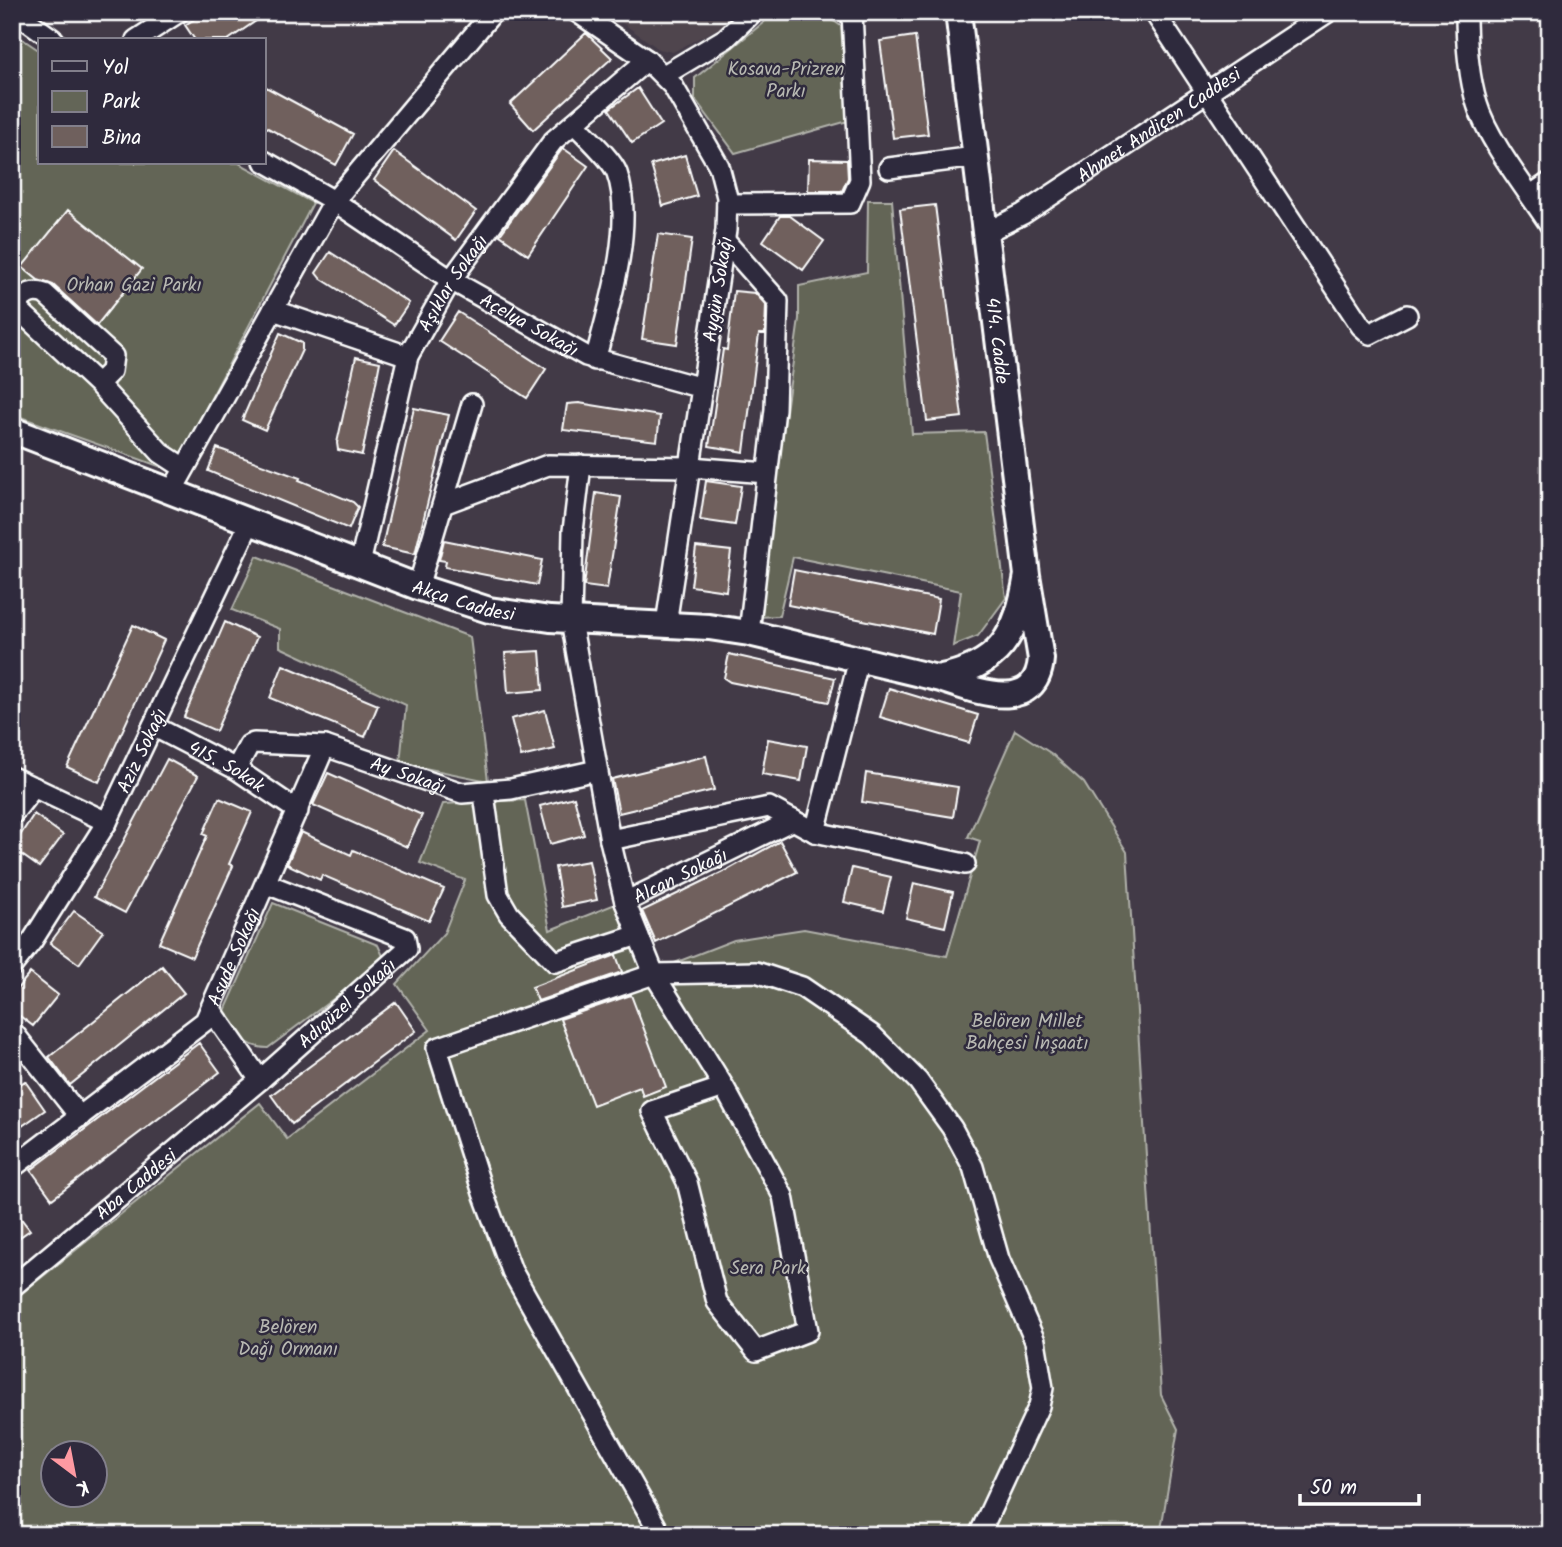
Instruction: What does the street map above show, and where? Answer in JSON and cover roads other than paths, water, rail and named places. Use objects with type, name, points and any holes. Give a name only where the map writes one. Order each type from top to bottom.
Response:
[{"type":"main road","name":"414. Cadde","points":[[958,12],[1027,575],[1039,643],[1040,668]]},
{"type":"main road","name":"Akça Caddesi","points":[[12,430],[418,587],[489,610],[571,621],[666,624],[749,633],[937,678],[991,695],[1006,696],[1027,687],[1040,668]]},
{"type":"main road","name":"Akça Caddesi","points":[[937,678],[971,669],[999,650],[1015,624],[1027,575]]},
{"type":"street","points":[[15,12],[51,38]]},
{"type":"street","points":[[139,38],[180,12]]},
{"type":"street","points":[[172,491],[334,201],[493,12]]},
{"type":"street","name":"Aygün Sokağı","points":[[577,12],[647,60],[664,75],[719,166],[727,204],[724,241],[666,624]]},
{"type":"street","points":[[664,75],[726,38],[753,12]]},
{"type":"street","points":[[727,204],[850,203],[860,180],[852,12]]},
{"type":"street","points":[[1154,12],[1361,326],[1370,334],[1407,315]]},
{"type":"street","name":"Ahmet Andiçen Caddesi","points":[[985,233],[1023,214],[1328,12]]},
{"type":"street","points":[[1466,12],[1466,45],[1477,105],[1550,225]]},
{"type":"street","name":"Aşıklar Sokağı","points":[[360,564],[408,356],[451,280],[553,141],[647,60]]},
{"type":"street","points":[[574,123],[617,171],[624,215],[609,308],[596,360]]},
{"type":"street","points":[[889,168],[975,157]]},
{"type":"street","name":"Açelya Sokağı","points":[[266,162],[334,201],[451,280],[596,360],[702,388]]},
{"type":"street","points":[[1531,195],[1550,182]]},
{"type":"street","points":[[724,241],[778,301],[775,409],[749,633]]},
{"type":"street","points":[[98,384],[111,371],[113,356],[45,294],[36,291],[25,295],[18,302],[20,311],[98,384],[161,453],[184,468]]},
{"type":"street","points":[[273,310],[408,356]]},
{"type":"street","points":[[418,587],[472,404]]},
{"type":"street","points":[[443,504],[548,465],[690,467],[767,473]]},
{"type":"street","name":"Alcan Sokağı","points":[[581,465],[573,531],[571,621],[610,840],[625,901],[793,820]]},
{"type":"street","name":"Aziz Sokağı","points":[[12,966],[32,941],[107,822],[250,522]]},
{"type":"street","points":[[815,832],[859,659]]},
{"type":"street","name":"415. Sokak","points":[[153,726],[236,769],[298,811]]},
{"type":"street","name":"Ay Sokağı","points":[[236,769],[251,743],[325,746],[449,790],[484,794],[597,771]]},
{"type":"street","name":"Asude Sokağı","points":[[12,1168],[197,1029],[212,1011],[325,746]]},
{"type":"street","points":[[12,776],[107,822]]},
{"type":"street","points":[[12,816],[34,787]]},
{"type":"street","points":[[484,794],[498,895],[509,914],[555,962],[638,934]]},
{"type":"street","name":"Alcan Sokağı","points":[[610,840],[769,807],[815,832],[965,864]]},
{"type":"street","name":"Adıgüzel Sokağı","points":[[260,1080],[401,956],[408,946],[405,938],[267,884]]},
{"type":"street","points":[[625,901],[654,974],[724,1087],[783,1196],[808,1331],[756,1351],[717,1302],[687,1182],[652,1111],[724,1087]]},
{"type":"street","points":[[661,1535],[512,1271],[483,1193],[437,1048],[654,974],[756,972],[802,987],[872,1035],[918,1081],[952,1128],[973,1167],[999,1259],[1035,1341],[1042,1388],[1034,1422],[1012,1458],[979,1535]]},
{"type":"street","points":[[212,1011],[260,1080]]},
{"type":"street","points":[[12,1031],[80,1118]]},
{"type":"street","name":"Aba Caddesi","points":[[12,1287],[260,1080]]},
{"type":"park label","name":"Kosava-Prizren Parkı","points":[[786,79]]},
{"type":"park label","name":"Orhan Gazi Parkı","points":[[134,284]]},
{"type":"park label","name":"Belören Millet Bahçesi İnşaatı","points":[[1027,1031]]},
{"type":"park label","name":"Sera Park","points":[[768,1267]]},
{"type":"park label","name":"Belören Dağı Ormanı","points":[[288,1337]]}]
